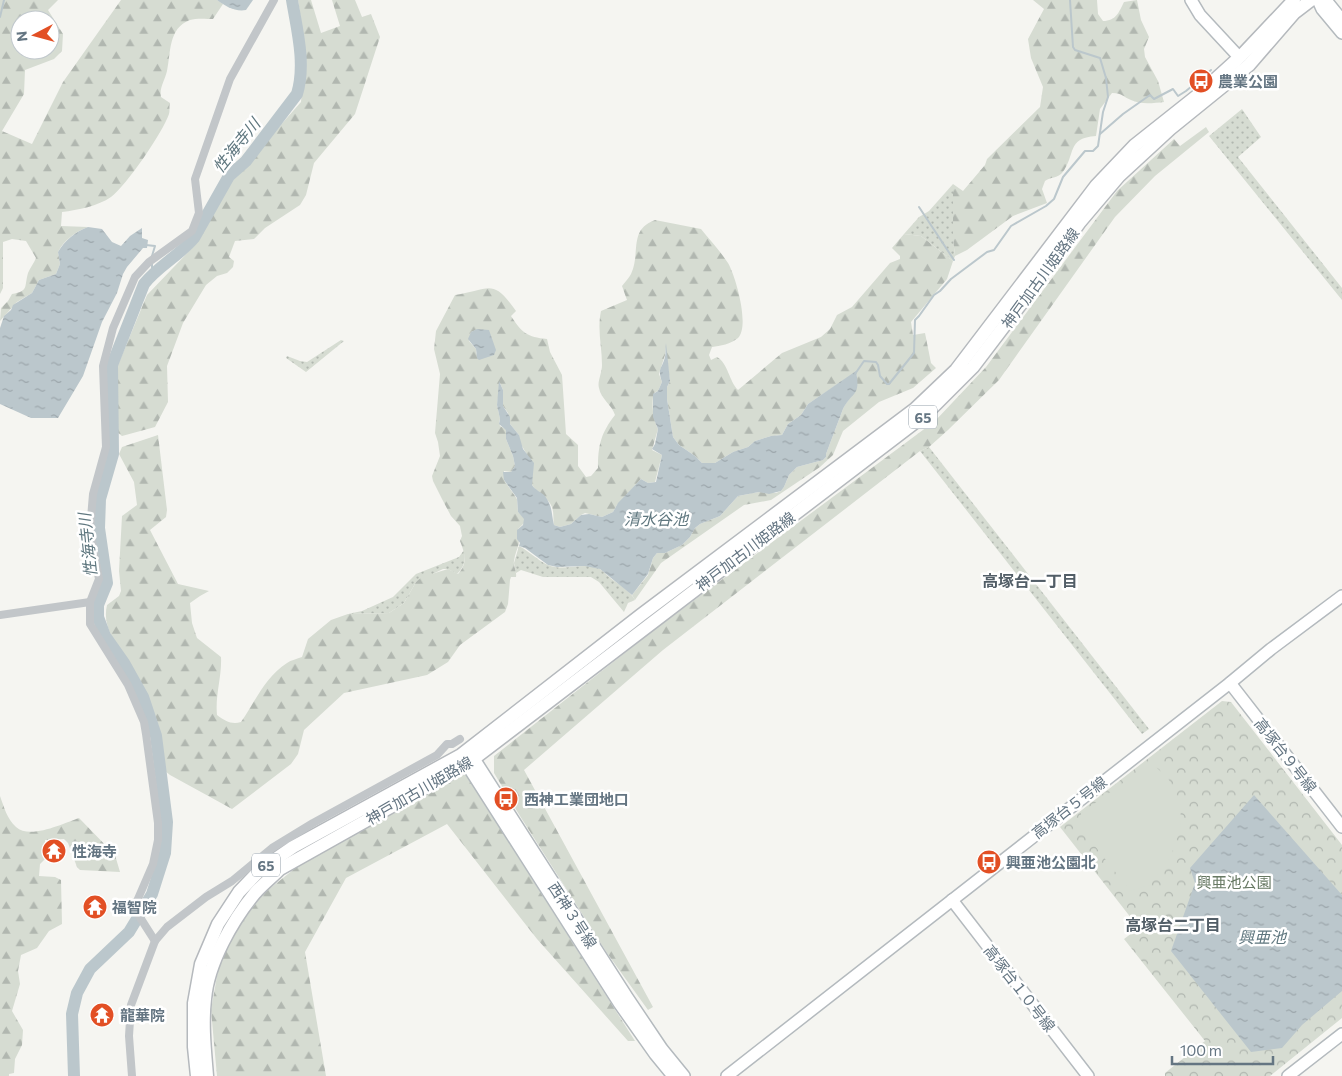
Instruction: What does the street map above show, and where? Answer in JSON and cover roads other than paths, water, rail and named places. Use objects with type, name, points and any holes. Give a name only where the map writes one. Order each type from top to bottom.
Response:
[{"type":"main road","name":"神戸加古川姫路線","points":[[197,1076],[194,1047],[194,1003],[201,964],[218,924],[239,892],[261,869],[293,847],[466,753],[649,609],[915,409],[956,370],[1096,186],[1135,145],[1239,58],[1294,0]]},
{"type":"main road","name":"神戸加古川姫路線","points":[[207,1076],[204,1047],[205,998],[213,963],[230,930],[255,893],[280,869],[466,753],[926,414],[973,367],[1080,222],[1120,176],[1170,129],[1249,65],[1294,14],[1311,0]]},
{"type":"street","points":[[155,940],[144,926],[134,908],[153,864],[158,840],[151,767],[144,722],[128,685],[90,624],[90,602],[99,579],[90,530],[93,494],[106,448],[103,366],[108,342],[135,276],[152,259],[192,231],[199,213],[195,179],[230,79],[274,0]]},
{"type":"street","points":[[1191,0],[1200,15],[1239,58]]},
{"type":"street","points":[[1318,0],[1322,9],[1342,33]]},
{"type":"street","points":[[1323,0],[1329,4],[1342,20]]},
{"type":"street","name":"高塚台５号線","points":[[727,1076],[1271,649],[1342,596]]},
{"type":"street","points":[[0,615],[90,602]]},
{"type":"street","name":"高塚台９号線","points":[[1230,683],[1342,827]]},
{"type":"street","points":[[132,1076],[129,1036],[131,1005],[155,940],[167,927],[188,910],[232,881],[272,848],[313,823],[437,755],[447,744],[452,744],[466,753]]},
{"type":"street","points":[[452,744],[466,753]]},
{"type":"street","name":"西神３号線","points":[[466,753],[619,1003],[673,1076]]},
{"type":"street","name":"西神３号線","points":[[466,753],[626,997],[662,1049],[684,1076]]},
{"type":"street","name":"高塚台１０号線","points":[[952,900],[1088,1076]]},
{"type":"street","points":[[1288,1076],[1340,1039]]},
{"type":"water","points":[[217,0],[253,0],[246,10],[238,10],[230,8]]},
{"type":"water","points":[[88,227],[102,229],[112,242],[121,246],[130,236],[142,228],[142,238],[148,240],[147,248],[143,248],[123,274],[117,293],[102,322],[83,376],[58,418],[31,418],[0,404],[0,328],[4,316],[11,310],[13,305],[32,293],[39,280],[56,274],[60,264],[58,252],[67,240]]},
{"type":"water","points":[[477,329],[489,330],[496,350],[494,355],[479,360],[476,349],[468,339],[471,332]]},
{"type":"water","name":"清水谷池","points":[[666,343],[670,381],[667,387],[667,399],[673,437],[679,445],[702,463],[715,463],[733,452],[748,447],[755,441],[782,435],[788,424],[801,415],[808,404],[856,371],[857,385],[855,393],[843,409],[826,457],[823,460],[797,467],[789,475],[781,491],[769,494],[759,492],[738,496],[720,516],[695,528],[682,545],[665,553],[657,553],[653,558],[648,574],[632,595],[600,569],[585,566],[557,567],[548,565],[525,548],[519,546],[517,530],[523,525],[524,519],[518,512],[517,498],[504,480],[503,472],[511,472],[515,466],[506,439],[506,430],[499,424],[500,419],[497,405],[499,381],[503,390],[503,406],[510,417],[510,424],[519,435],[523,449],[534,463],[532,485],[548,500],[554,525],[560,527],[571,524],[581,515],[589,514],[602,517],[613,512],[618,503],[641,479],[648,483],[656,482],[662,455],[652,449],[658,429],[653,417],[653,394],[658,391],[662,382],[660,371],[665,357]]},
{"type":"water","name":"興亜池","points":[[1254,795],[1342,895],[1342,991],[1302,1025],[1282,1048],[1251,1052],[1171,951],[1195,883],[1190,868]]},
{"type":"waterway","points":[[0,17],[4,0]]},
{"type":"waterway","name":"性海寺川","points":[[74,1076],[72,1014],[77,993],[90,969],[129,932],[152,894],[165,853],[167,822],[156,736],[143,697],[124,663],[105,636],[98,617],[98,605],[107,583],[99,528],[100,499],[113,454],[112,365],[144,284],[194,238],[229,176],[246,161],[297,94],[300,83],[301,59],[292,0]]},
{"type":"waterway","points":[[855,374],[864,361],[876,362],[880,376],[889,384],[914,353],[915,320],[934,295],[951,279],[987,252],[994,250],[1011,226],[1046,206],[1054,199],[1063,177],[1085,151],[1093,151],[1098,146],[1103,112],[1108,97],[1106,78],[1100,58],[1075,50],[1073,47],[1070,0]]},
{"type":"waterway","points":[[1100,134],[1123,114],[1150,95],[1154,99],[1173,89],[1178,96],[1211,70]]},
{"type":"waterway","points":[[919,207],[954,260]]},
{"type":"waterway","points":[[146,245],[155,246],[152,256]]},
{"type":"waterway","points":[[152,263],[152,273]]},
{"type":"place","name":"農業公園","points":[[1201,81]]},
{"type":"place","name":"西神工業団地口","points":[[506,799]]},
{"type":"place","name":"性海寺","points":[[54,851]]},
{"type":"place","name":"興亜池公園北","points":[[989,862]]},
{"type":"place","name":"福智院","points":[[95,907]]},
{"type":"place","name":"龍華院","points":[[102,1015]]},
{"type":"district","name":"高塚台一丁目","points":[[1030,580]]},
{"type":"district","name":"高塚台二丁目","points":[[1173,924]]},
{"type":"park label","name":"興亜池公園","points":[[1234,882]]}]
